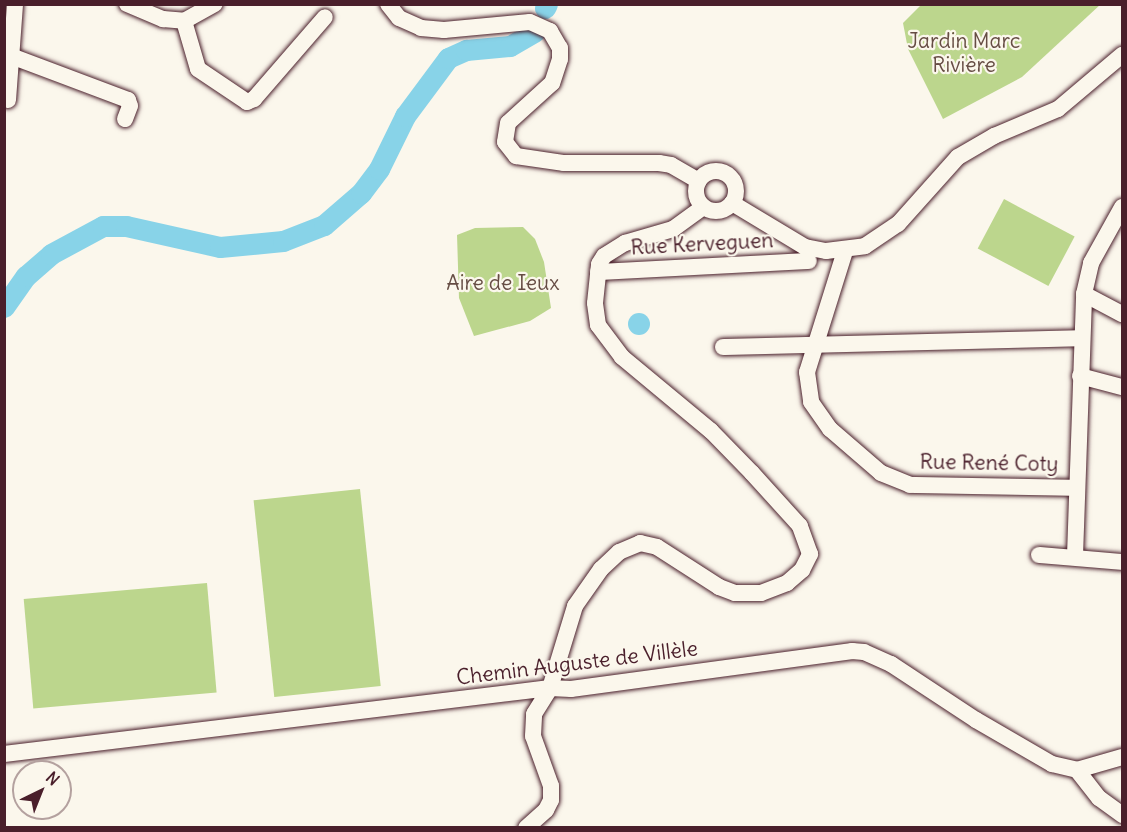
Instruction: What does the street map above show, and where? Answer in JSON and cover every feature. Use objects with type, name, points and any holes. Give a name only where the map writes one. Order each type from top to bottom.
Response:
[{"type":"street","points":[[8,100],[15,4]]},
{"type":"street","points":[[127,4],[163,19],[184,21],[215,4]]},
{"type":"street","points":[[388,4],[399,18],[421,28],[444,30],[530,22],[550,32],[560,48],[561,59],[552,83],[508,123],[505,142],[516,156],[564,163],[659,163],[671,165],[699,182]]},
{"type":"street","points":[[184,21],[198,69],[246,102],[254,99],[325,17]]},
{"type":"street","points":[[732,203],[787,239],[826,251],[845,251],[885,236],[958,157],[994,136],[1058,109],[1122,55]]},
{"type":"street","points":[[11,56],[128,100],[130,106],[125,119]]},
{"type":"street","points":[[526,828],[546,810],[551,800],[551,786],[536,748],[532,724],[534,714],[550,688],[575,606],[601,569],[627,547],[640,543],[657,547],[691,572],[735,593],[761,593],[787,583],[802,570],[810,554],[800,526],[752,473],[711,431],[606,339],[598,325],[595,303],[599,264],[612,248],[673,228],[703,207],[721,211],[732,203],[736,190],[726,174],[708,173],[699,182],[696,192],[703,207]]},
{"type":"street","points":[[1075,556],[1084,294],[1091,263],[1122,207]]},
{"type":"street","name":"Rue René Coty","points":[[845,251],[807,372],[812,402],[830,429],[881,473],[910,485],[1077,488]]},
{"type":"street","name":"Rue Kerveguen","points":[[598,272],[809,261]]},
{"type":"street","points":[[1084,294],[1122,314]]},
{"type":"street","points":[[723,348],[1081,338]]},
{"type":"street","points":[[1080,376],[1122,387]]},
{"type":"street","points":[[1039,555],[1075,556],[1122,562]]},
{"type":"street","name":"Chemin Auguste de Villèle","points":[[4,754],[550,688],[571,690],[835,652],[864,652],[891,664],[1028,753],[1077,770]]},
{"type":"street","points":[[1122,757],[1077,770],[1099,798],[1122,815]]},
{"type":"green space","name":"Jardin Marc Rivière","points":[[1101,4],[1022,77],[943,119],[908,49],[903,23],[921,5]]},
{"type":"green space","points":[[1004,199],[1075,237],[1048,286],[978,248]]},
{"type":"green space","name":"Aire de Ieux","points":[[523,227],[535,239],[544,262],[551,308],[530,321],[474,336],[459,298],[457,235],[475,228]]},
{"type":"green space","points":[[360,489],[381,686],[274,697],[254,500]]},
{"type":"green space","points":[[207,583],[217,693],[33,709],[24,599]]},
{"type":"water","points":[[639,313],[647,316],[650,324],[647,332],[639,335],[631,332],[628,324],[631,316]]},
{"type":"waterway","points":[[545,8],[547,4]]},
{"type":"waterway","points":[[4,307],[26,276],[51,254],[103,226],[126,226],[220,247],[283,241],[324,225],[361,193],[379,169],[405,116],[448,58],[466,50],[510,46],[534,32]]}]
